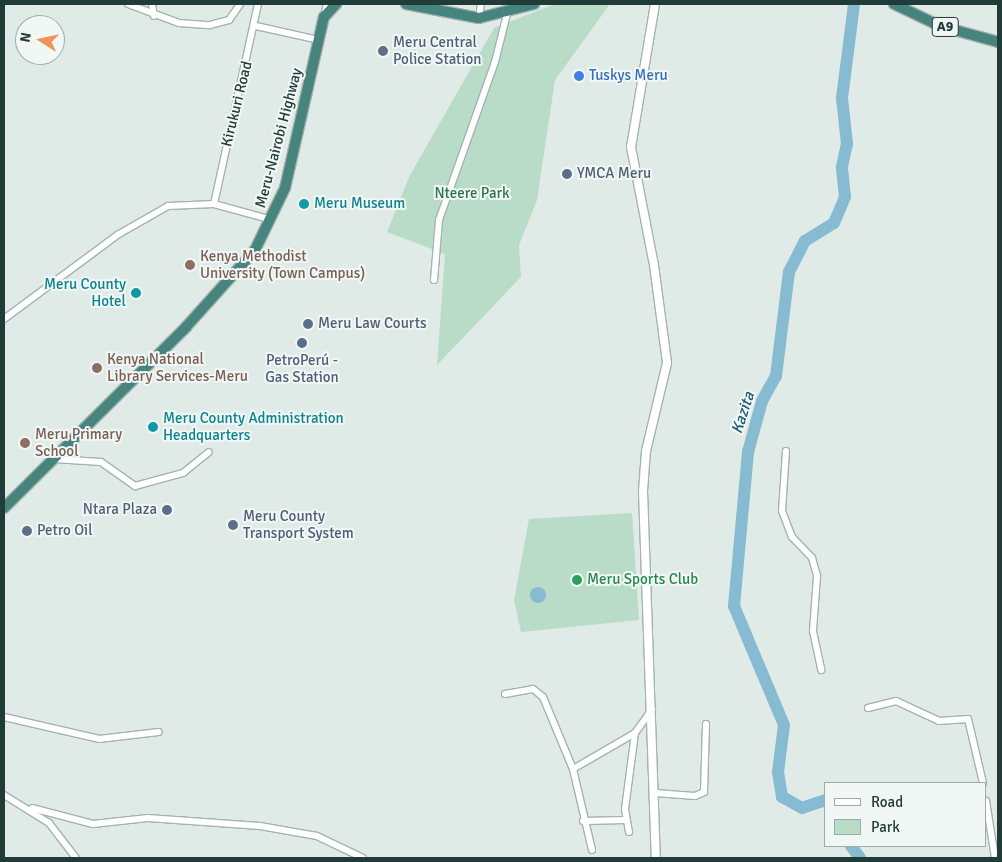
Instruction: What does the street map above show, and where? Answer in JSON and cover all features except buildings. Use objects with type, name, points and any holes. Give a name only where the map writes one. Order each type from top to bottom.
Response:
[{"type":"highway","points":[[324,17],[336,4]]},
{"type":"highway","points":[[412,5],[479,18],[507,14],[534,4]]},
{"type":"highway","name":"A9","points":[[894,4],[940,26],[998,42]]},
{"type":"highway","name":"Meru-Nairobi Highway","points":[[4,508],[235,274],[272,220],[284,188],[324,17]]},
{"type":"street","points":[[128,4],[154,16],[210,25],[229,20],[240,4]]},
{"type":"street","points":[[152,4],[154,16]]},
{"type":"street","name":"Kirukuri Road","points":[[214,204],[256,26],[258,4]]},
{"type":"street","points":[[324,17],[327,4]]},
{"type":"street","points":[[479,18],[481,4]]},
{"type":"street","points":[[655,4],[631,147],[654,265],[667,363],[646,451],[643,491],[653,709],[656,858]]},
{"type":"street","points":[[434,280],[439,220],[495,62],[507,14]]},
{"type":"street","points":[[256,26],[319,40]]},
{"type":"street","points":[[4,319],[148,216],[168,206],[214,204],[272,220]]},
{"type":"street","points":[[786,451],[782,512],[792,537],[812,558],[818,576],[813,631],[820,670]]},
{"type":"street","points":[[54,459],[101,462],[135,486],[183,473],[209,452]]},
{"type":"street","points":[[505,694],[533,689],[543,697],[573,769],[583,821],[592,850]]},
{"type":"street","points":[[868,708],[896,701],[939,721],[968,719],[983,782]]},
{"type":"street","points":[[573,769],[635,733],[653,709]]},
{"type":"street","points":[[4,717],[99,739],[159,732]]},
{"type":"street","points":[[655,793],[695,796],[704,792],[706,724]]},
{"type":"street","points":[[629,832],[626,820],[635,733]]},
{"type":"street","points":[[4,795],[32,808],[93,824],[148,818],[260,826],[317,836],[363,858]]},
{"type":"street","points":[[987,807],[995,858]]},
{"type":"street","points":[[32,808],[63,837],[76,858]]},
{"type":"street","points":[[583,821],[626,820]]},
{"type":"green space","name":"Nteere Park","points":[[555,4],[610,4],[555,80],[537,200],[519,245],[521,277],[437,365],[445,254],[387,232],[409,177],[494,28]]},
{"type":"green space","name":"Meru Sports Club","points":[[632,513],[639,620],[521,632],[514,600],[529,519]]},
{"type":"water","points":[[535,587],[541,587],[546,592],[544,601],[535,603],[530,598],[530,592]]},
{"type":"waterway","name":"Kazita","points":[[824,801],[802,808],[782,797],[778,772],[784,725],[734,606],[748,452],[762,401],[776,376],[789,272],[805,241],[834,223],[845,197],[842,167],[847,144],[842,98],[854,4]]},
{"type":"waterway","name":"Kazita","points":[[852,847],[860,858]]},
{"type":"place","name":"Meru Central Police Station","points":[[383,51]]},
{"type":"place","name":"Tuskys Meru","points":[[579,76]]},
{"type":"place","name":"YMCA Meru","points":[[567,174]]},
{"type":"place","name":"Meru Museum","points":[[304,204]]},
{"type":"place","name":"Kenya Methodist University (Town Campus)","points":[[190,265]]},
{"type":"place","name":"Meru County Hotel","points":[[136,293]]},
{"type":"place","name":"Meru Law Courts","points":[[308,324]]},
{"type":"place","name":"PetroPerú - Gas Station","points":[[302,343]]},
{"type":"place","name":"Kenya National Library Services-Meru","points":[[97,368]]},
{"type":"place","name":"Meru County Administration Headquarters","points":[[153,427]]},
{"type":"place","name":"Meru Primary School","points":[[25,443]]},
{"type":"place","name":"Ntara Plaza","points":[[167,510]]},
{"type":"place","name":"Meru County Transport System","points":[[233,525]]},
{"type":"place","name":"Petro Oil","points":[[27,531]]},
{"type":"place","name":"Meru Sports Club","points":[[577,580]]}]
